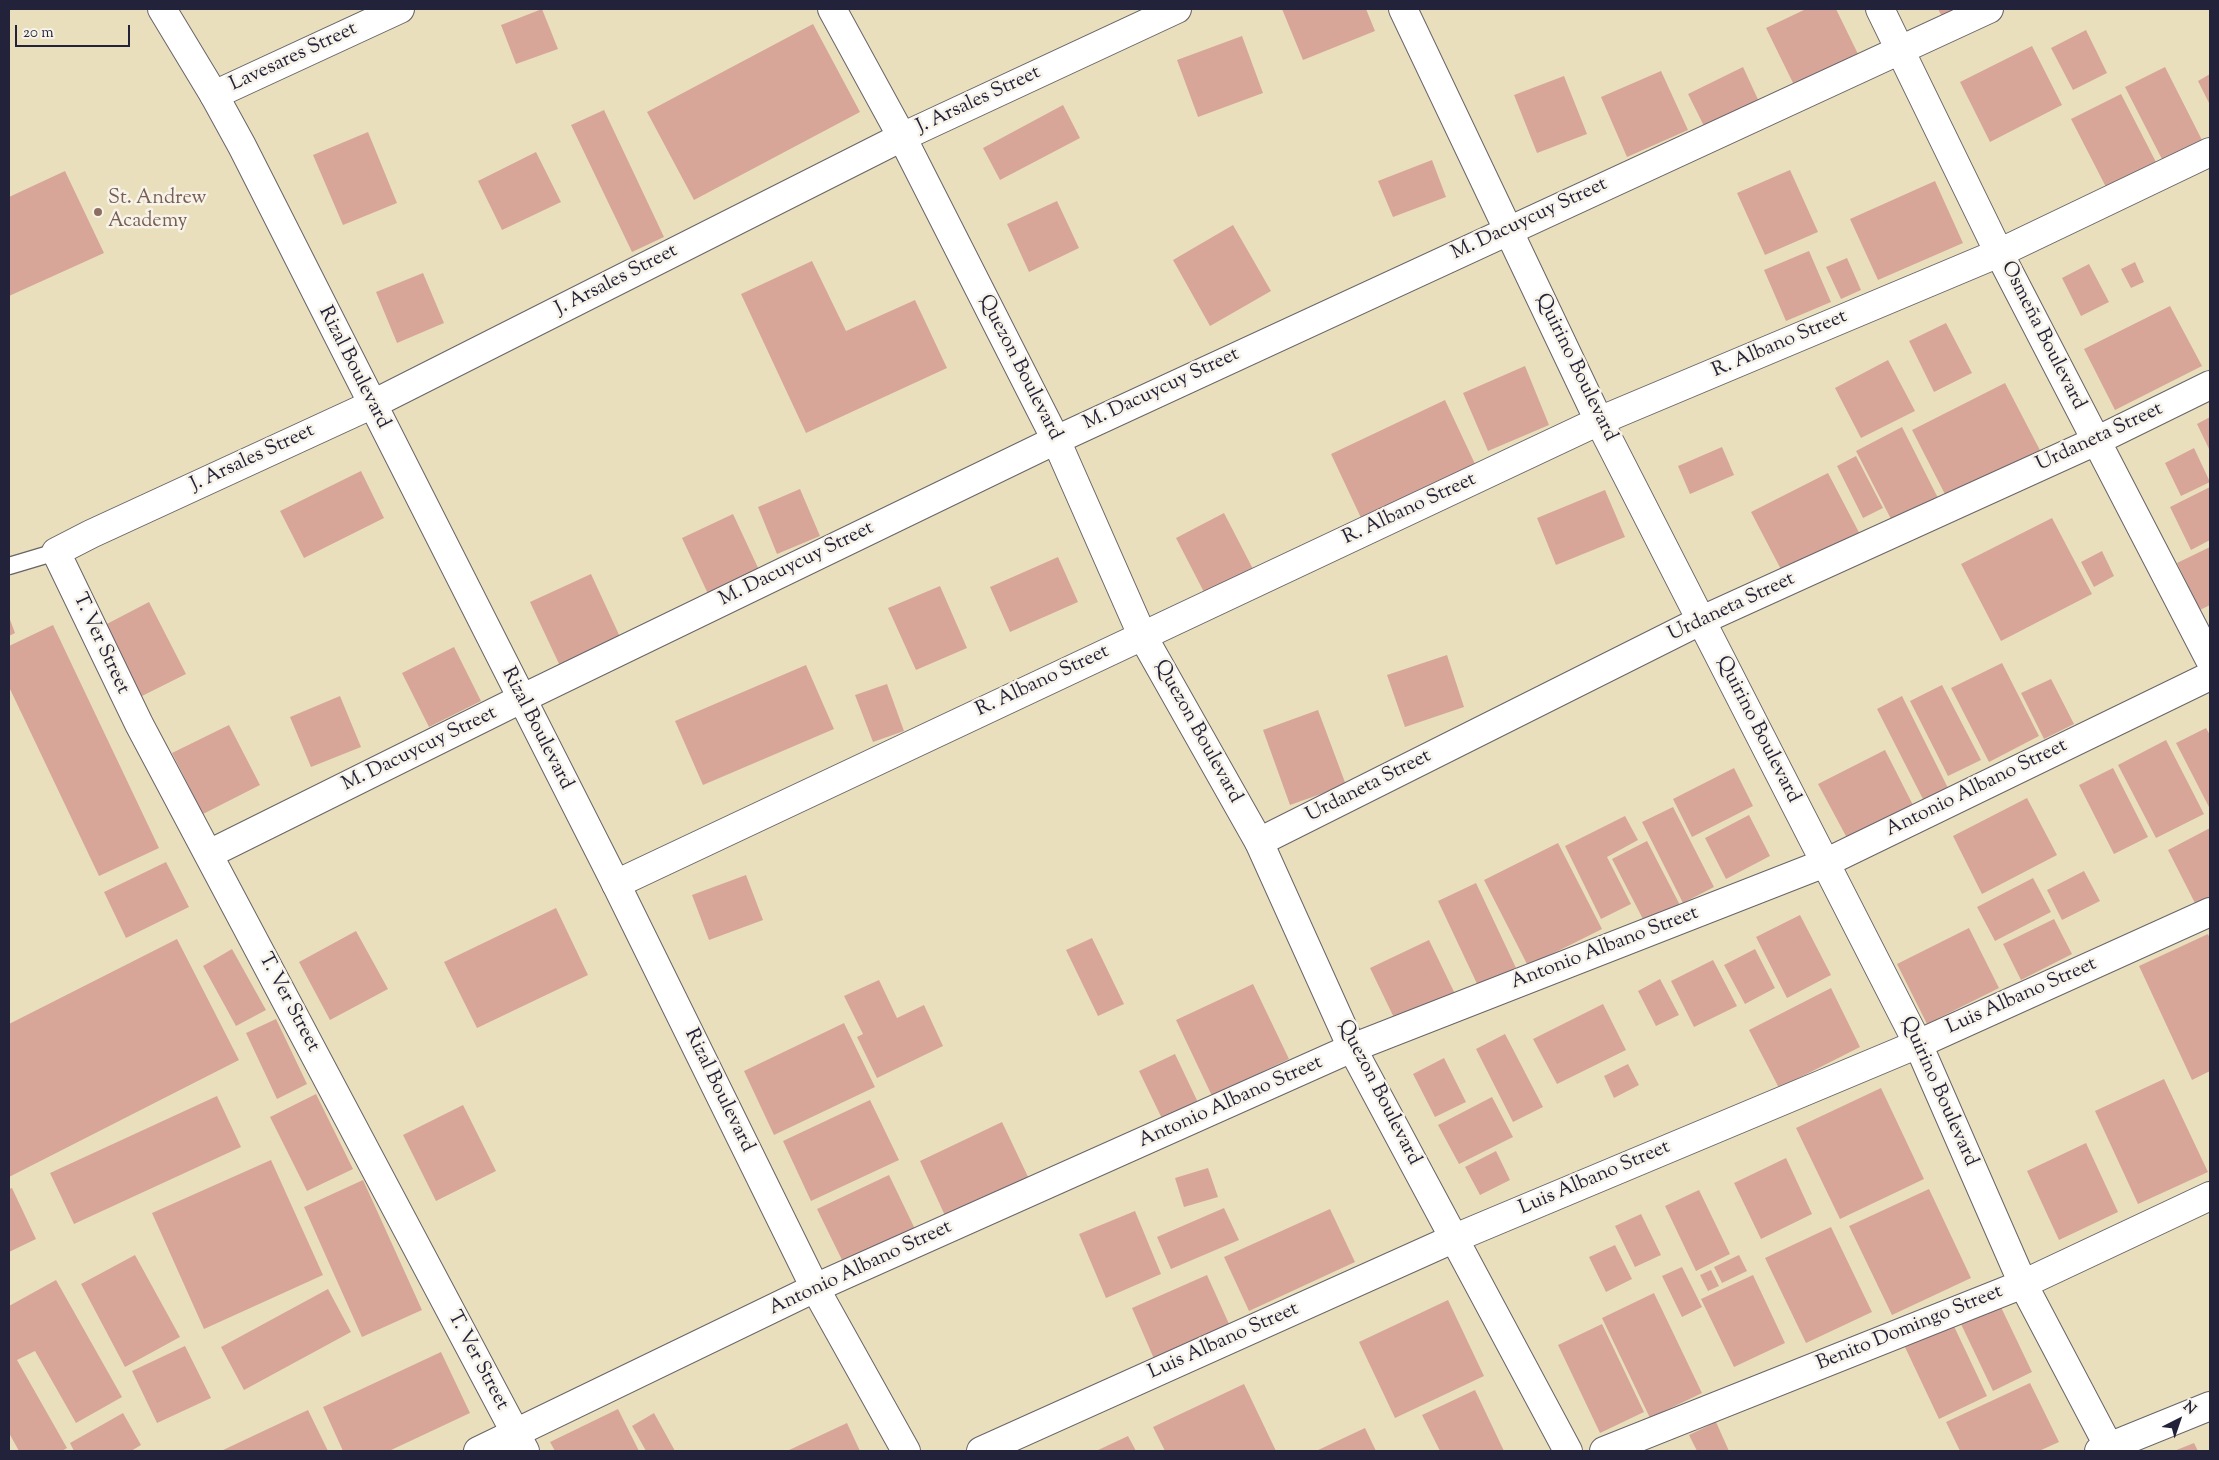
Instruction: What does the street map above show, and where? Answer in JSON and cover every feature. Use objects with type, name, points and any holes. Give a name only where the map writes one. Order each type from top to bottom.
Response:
[{"type":"street","name":"Rizal Boulevard","points":[[162,9],[214,95],[616,884],[815,1288],[906,1451]]},
{"type":"street","name":"Lavesares Street","points":[[214,95],[400,9]]},
{"type":"street","name":"Quezon Boulevard","points":[[832,9],[902,137],[1056,440],[1142,635],[1259,842],[1352,1048],[1568,1451]]},
{"type":"street","name":"J. Arsales Street","points":[[56,552],[91,534],[372,405],[902,137],[1177,9]]},
{"type":"street","name":"Quirino Boulevard","points":[[1403,9],[1599,421],[1918,1044],[2023,1284],[2106,1450]]},
{"type":"street","name":"Osmeña Boulevard","points":[[1880,9],[1999,253],[2210,660]]},
{"type":"street","name":"M. Dacuycuy Street","points":[[209,854],[1056,440],[1508,229],[1989,9]]},
{"type":"street","name":"R. Albano Street","points":[[616,884],[1599,421],[1999,253],[2210,152]]},
{"type":"street","name":"Urdaneta Street","points":[[1259,842],[1700,621],[2096,441],[2210,385]]},
{"type":"street","name":"T. Ver Street","points":[[56,552],[139,724],[520,1442]]},
{"type":"street","name":"Antonio Albano Street","points":[[478,1451],[520,1442],[815,1288],[1352,1048],[1825,863],[2210,676]]},
{"type":"street","name":"Luis Albano Street","points":[[981,1451],[1455,1238],[1918,1044],[2210,912]]},
{"type":"street","name":"Benito Domingo Street","points":[[1604,1451],[2023,1284],[2210,1196]]},
{"type":"street","points":[[2106,1450],[2210,1406]]},
{"type":"lane","points":[[9,566],[56,552]]},
{"type":"building","points":[[542,9],[558,49],[516,64],[501,25]]},
{"type":"building","points":[[1282,9],[1366,9],[1375,31],[1303,60]]},
{"type":"building","points":[[1806,9],[1836,9],[1859,56],[1795,87],[1766,28]]},
{"type":"building","points":[[1938,9],[1970,9],[1945,22]]},
{"type":"building","points":[[813,24],[860,112],[694,200],[647,112]]},
{"type":"building","points":[[2086,30],[2107,73],[2073,90],[2051,48]]},
{"type":"building","points":[[1242,36],[1263,93],[1198,117],[1177,60]]},
{"type":"building","points":[[2032,46],[2062,105],[1990,142],[1960,82]]},
{"type":"building","points":[[1743,67],[1762,108],[1708,134],[1688,94]]},
{"type":"building","points":[[2165,67],[2204,144],[2164,163],[2125,87]]},
{"type":"building","points":[[1661,71],[1688,130],[1627,157],[1601,97]]},
{"type":"building","points":[[2210,74],[2210,105],[2198,81]]},
{"type":"building","points":[[1564,76],[1587,134],[1537,153],[1514,95]]},
{"type":"building","points":[[2121,94],[2157,164],[2107,189],[2071,119]]},
{"type":"building","points":[[1063,105],[1080,138],[1000,180],[983,148]]},
{"type":"building","points":[[604,110],[664,237],[632,252],[571,125]]},
{"type":"building","points":[[368,132],[397,203],[343,225],[313,155]]},
{"type":"building","points":[[536,152],[561,202],[502,230],[478,181]]},
{"type":"building","points":[[1432,160],[1446,197],[1393,217],[1378,181]]},
{"type":"building","points":[[1790,170],[1818,232],[1765,255],[1737,193]]},
{"type":"building","points":[[65,171],[104,253],[9,296],[9,197]]},
{"type":"building","points":[[1935,181],[1963,243],[1878,280],[1850,219]]},
{"type":"building","points":[[1057,201],[1079,248],[1029,272],[1007,224]]},
{"type":"building","points":[[1233,225],[1271,291],[1210,326],[1173,260]]},
{"type":"building","points":[[1809,251],[1831,302],[1786,321],[1764,270]]},
{"type":"building","points":[[1847,258],[1861,290],[1841,299],[1826,267]]},
{"type":"building","points":[[812,261],[846,331],[915,300],[947,368],[806,433],[741,294]]},
{"type":"building","points":[[2135,262],[2144,282],[2131,288],[2121,269]]},
{"type":"building","points":[[2089,264],[2109,302],[2081,316],[2062,278]]},
{"type":"building","points":[[423,273],[444,323],[397,343],[376,292]]},
{"type":"building","points":[[2170,306],[2202,366],[2115,410],[2084,349]]},
{"type":"building","points":[[1946,323],[1972,373],[1934,392],[1909,341]]},
{"type":"building","points":[[1888,360],[1915,411],[1861,438],[1835,388]]},
{"type":"building","points":[[1525,366],[1549,425],[1488,451],[1463,393]]},
{"type":"building","points":[[2005,383],[2043,456],[1950,504],[1912,430]]},
{"type":"building","points":[[1445,400],[1476,466],[1362,520],[1331,454]]},
{"type":"building","points":[[2210,417],[2210,451],[2197,424]]},
{"type":"building","points":[[1902,427],[1938,498],[1892,521],[1856,451]]},
{"type":"building","points":[[1722,447],[1734,475],[1690,494],[1678,466]]},
{"type":"building","points":[[2194,448],[2210,482],[2181,496],[2165,463]]},
{"type":"building","points":[[1856,456],[1883,508],[1863,518],[1837,466]]},
{"type":"building","points":[[361,471],[384,518],[304,558],[280,511]]},
{"type":"building","points":[[1828,473],[1864,542],[1787,581],[1751,512]]},
{"type":"building","points":[[2210,487],[2210,540],[2191,550],[2170,507]]},
{"type":"building","points":[[800,489],[820,536],[777,554],[758,507]]},
{"type":"building","points":[[1605,490],[1625,537],[1556,565],[1537,518]]},
{"type":"building","points":[[1224,513],[1253,569],[1205,594],[1176,538]]},
{"type":"building","points":[[733,514],[760,572],[709,596],[682,538]]},
{"type":"building","points":[[2052,518],[2092,594],[2001,641],[1961,564]]},
{"type":"building","points":[[2210,547],[2210,605],[2200,610],[2177,563]]},
{"type":"building","points":[[2102,551],[2114,576],[2094,587],[2081,562]]},
{"type":"building","points":[[1058,557],[1078,602],[1010,632],[990,587]]},
{"type":"building","points":[[591,574],[621,639],[560,666],[530,602]]},
{"type":"building","points":[[940,586],[967,648],[916,670],[888,608]]},
{"type":"building","points":[[149,602],[186,674],[140,697],[103,626]]},
{"type":"building","points":[[9,617],[15,633],[9,636]]},
{"type":"building","points":[[53,625],[159,848],[99,876],[9,687],[9,646]]},
{"type":"building","points":[[454,647],[481,701],[429,727],[402,673]]},
{"type":"building","points":[[1447,655],[1464,707],[1405,727],[1387,675]]},
{"type":"building","points":[[2002,663],[2039,736],[1989,762],[1951,688]]},
{"type":"building","points":[[806,665],[834,729],[703,785],[675,721]]},
{"type":"building","points":[[2051,679],[2074,724],[2044,739],[2021,693]]},
{"type":"building","points":[[887,684],[904,731],[873,742],[855,695]]},
{"type":"building","points":[[1942,685],[1981,760],[1948,776],[1910,701]]},
{"type":"building","points":[[340,696],[361,747],[311,767],[290,717]]},
{"type":"building","points":[[1902,696],[1951,794],[1927,807],[1877,709]]},
{"type":"building","points":[[1318,710],[1346,785],[1290,805],[1263,730]]},
{"type":"building","points":[[229,725],[260,785],[203,814],[172,753]]},
{"type":"building","points":[[2206,728],[2210,735],[2210,809],[2176,743]]},
{"type":"building","points":[[2166,740],[2204,814],[2156,838],[2118,765]]},
{"type":"building","points":[[1885,750],[1913,805],[1847,838],[1818,784]]},
{"type":"building","points":[[1734,768],[1753,806],[1692,837],[1673,799]]},
{"type":"building","points":[[2113,768],[2148,837],[2114,854],[2079,785]]},
{"type":"building","points":[[2027,798],[2057,855],[1982,894],[1953,836]]},
{"type":"building","points":[[1673,807],[1714,887],[1683,903],[1642,822]]},
{"type":"building","points":[[1749,815],[1770,856],[1726,879],[1705,838]]},
{"type":"building","points":[[1625,816],[1638,840],[1607,857],[1631,904],[1601,919],[1565,846]]},
{"type":"building","points":[[2210,828],[2210,908],[2200,913],[2168,850]]},
{"type":"building","points":[[1647,841],[1681,907],[1646,925],[1612,859]]},
{"type":"building","points":[[1558,843],[1602,929],[1528,966],[1484,880]]},
{"type":"building","points":[[166,862],[189,907],[126,938],[104,892]]},
{"type":"building","points":[[2084,871],[2100,901],[2062,920],[2047,890]]},
{"type":"building","points":[[746,875],[763,920],[709,940],[692,895]]},
{"type":"building","points":[[2033,878],[2051,912],[1995,941],[1977,907]]},
{"type":"building","points":[[1476,883],[1517,970],[1479,988],[1438,901]]},
{"type":"building","points":[[556,908],[588,975],[477,1028],[444,962]]},
{"type":"building","points":[[1800,915],[1831,975],[1787,998],[1756,937]]},
{"type":"building","points":[[2054,919],[2072,954],[2021,980],[2003,944]]},
{"type":"building","points":[[1969,928],[1999,988],[1927,1024],[1897,964]]},
{"type":"building","points":[[356,931],[388,989],[330,1020],[299,962]]},
{"type":"building","points":[[2208,934],[2210,939],[2210,1071],[2192,1080],[2139,966]]},
{"type":"building","points":[[1092,938],[1124,1004],[1098,1016],[1066,950]]},
{"type":"building","points":[[177,939],[239,1060],[9,1177],[9,1024]]},
{"type":"building","points":[[1429,940],[1458,1000],[1399,1028],[1370,968]]},
{"type":"building","points":[[232,949],[266,1010],[236,1026],[203,966]]},
{"type":"building","points":[[1755,949],[1775,988],[1745,1004],[1724,965]]},
{"type":"building","points":[[1713,960],[1737,1006],[1694,1027],[1671,981]]},
{"type":"building","points":[[1660,979],[1679,1015],[1656,1026],[1638,991]]},
{"type":"building","points":[[879,980],[897,1018],[924,1005],[943,1046],[877,1078],[857,1037],[863,1034],[844,996]]},
{"type":"building","points":[[1253,984],[1289,1059],[1212,1096],[1176,1020]]},
{"type":"building","points":[[1831,988],[1860,1047],[1779,1088],[1749,1030]]},
{"type":"building","points":[[1603,1004],[1626,1050],[1557,1084],[1533,1039]]},
{"type":"building","points":[[276,1019],[307,1084],[277,1099],[246,1033]]},
{"type":"building","points":[[844,1023],[875,1087],[774,1135],[744,1071]]},
{"type":"building","points":[[1505,1034],[1543,1107],[1513,1122],[1476,1049]]},
{"type":"building","points":[[1175,1054],[1203,1113],[1167,1129],[1139,1071]]},
{"type":"building","points":[[1444,1058],[1466,1102],[1435,1117],[1413,1074]]},
{"type":"building","points":[[1628,1064],[1639,1085],[1614,1098],[1604,1076]]},
{"type":"building","points":[[2164,1079],[2208,1172],[2138,1204],[2095,1111]]},
{"type":"building","points":[[1881,1088],[1924,1179],[1840,1219],[1796,1128]]},
{"type":"building","points":[[316,1094],[353,1169],[307,1191],[270,1117]]},
{"type":"building","points":[[217,1096],[241,1147],[74,1224],[50,1173]]},
{"type":"building","points":[[1492,1097],[1513,1137],[1459,1164],[1438,1125]]},
{"type":"building","points":[[870,1100],[899,1160],[811,1201],[783,1141]]},
{"type":"building","points":[[463,1105],[496,1171],[436,1201],[403,1135]]},
{"type":"building","points":[[1002,1122],[1030,1181],[947,1220],[920,1161]]},
{"type":"building","points":[[2086,1143],[2118,1212],[2059,1240],[2027,1171]]},
{"type":"building","points":[[1496,1151],[1510,1180],[1480,1195],[1465,1167]]},
{"type":"building","points":[[1786,1158],[1812,1214],[1761,1239],[1734,1183]]},
{"type":"building","points":[[271,1160],[323,1275],[204,1329],[152,1213]]},
{"type":"building","points":[[1208,1168],[1218,1197],[1184,1207],[1175,1178]]},
{"type":"building","points":[[889,1175],[915,1229],[843,1262],[817,1209]]},
{"type":"building","points":[[363,1180],[422,1310],[362,1337],[304,1207]]},
{"type":"building","points":[[12,1188],[36,1239],[9,1252],[9,1189]]},
{"type":"building","points":[[1929,1189],[1971,1278],[1892,1315],[1849,1226]]},
{"type":"building","points":[[1699,1190],[1730,1254],[1696,1271],[1665,1206]]},
{"type":"building","points":[[1224,1208],[1239,1240],[1171,1269],[1157,1237]]},
{"type":"building","points":[[1330,1209],[1355,1262],[1249,1311],[1224,1257]]},
{"type":"building","points":[[1135,1211],[1161,1274],[1106,1298],[1079,1234]]},
{"type":"building","points":[[1641,1214],[1661,1255],[1635,1267],[1615,1226]]},
{"type":"building","points":[[1831,1227],[1872,1312],[1806,1343],[1765,1258]]},
{"type":"building","points":[[1615,1245],[1632,1279],[1606,1292],[1589,1257]]},
{"type":"building","points":[[135,1255],[180,1337],[125,1367],[81,1284]]},
{"type":"building","points":[[1739,1255],[1747,1271],[1722,1283],[1714,1267]]},
{"type":"building","points":[[1682,1267],[1702,1307],[1682,1317],[1662,1276]]},
{"type":"building","points":[[1711,1270],[1719,1286],[1708,1291],[1700,1275]]},
{"type":"building","points":[[1207,1275],[1234,1335],[1158,1368],[1132,1308]]},
{"type":"building","points":[[1753,1275],[1785,1343],[1734,1367],[1701,1299]]},
{"type":"building","points":[[56,1280],[122,1397],[76,1423],[35,1351],[17,1360],[67,1448],[62,1451],[19,1451],[9,1433],[9,1306]]},
{"type":"building","points":[[328,1289],[351,1332],[244,1390],[221,1347]]},
{"type":"building","points":[[1654,1293],[1702,1393],[1650,1418],[1602,1318]]},
{"type":"building","points":[[1448,1300],[1484,1376],[1395,1418],[1359,1342]]},
{"type":"building","points":[[1999,1303],[2032,1372],[1993,1391],[1960,1322]]},
{"type":"building","points":[[1952,1322],[1987,1396],[1939,1419],[1904,1345]]},
{"type":"building","points":[[1602,1324],[1644,1412],[1600,1433],[1558,1345]]},
{"type":"building","points":[[185,1346],[211,1398],[157,1423],[132,1371]]},
{"type":"building","points":[[441,1352],[470,1413],[389,1451],[343,1451],[323,1407]]},
{"type":"building","points":[[2030,1383],[2059,1442],[2039,1451],[1960,1451],[1946,1422]]},
{"type":"building","points":[[1244,1384],[1276,1451],[1165,1451],[1153,1427]]},
{"type":"building","points":[[1475,1390],[1504,1451],[1440,1451],[1422,1415]]},
{"type":"building","points":[[618,1409],[639,1451],[555,1451],[550,1442]]},
{"type":"building","points":[[308,1410],[328,1451],[221,1451]]},
{"type":"building","points":[[123,1413],[141,1445],[131,1451],[74,1451],[70,1443]]},
{"type":"building","points":[[654,1413],[675,1451],[646,1451],[632,1426]]},
{"type":"building","points":[[1716,1422],[1729,1451],[1697,1451],[1689,1435]]},
{"type":"building","points":[[847,1423],[860,1451],[787,1451]]},
{"type":"building","points":[[1365,1428],[1376,1451],[1316,1451]]},
{"type":"building","points":[[1128,1436],[1136,1451],[1096,1451]]},
{"type":"building","points":[[2194,1443],[2198,1451],[2174,1451]]},
{"type":"place","name":"St. Andrew Academy","points":[[98,212]]}]
